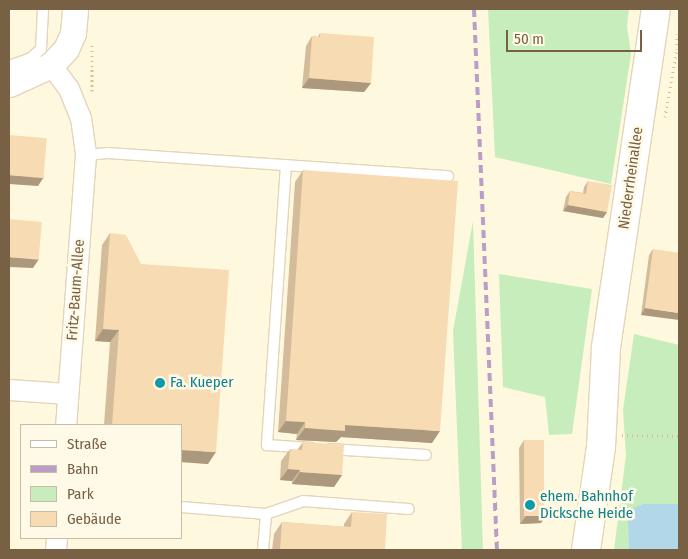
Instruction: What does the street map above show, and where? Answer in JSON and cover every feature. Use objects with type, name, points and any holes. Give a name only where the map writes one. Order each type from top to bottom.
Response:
[{"type":"main road","name":"Niederrheinallee","points":[[570,550],[586,437],[606,347],[656,9]]},
{"type":"main road","name":"Niederrheinallee","points":[[586,550],[601,448],[606,347]]},
{"type":"street","points":[[9,84],[50,65],[66,48],[73,33],[75,9]]},
{"type":"street","name":"Fritz-Baum-Allee","points":[[50,65],[69,89],[81,118],[86,155],[66,424]]},
{"type":"street","points":[[9,390],[68,394]]},
{"type":"lane","points":[[9,66],[31,58],[41,49],[43,9]]},
{"type":"lane","points":[[86,155],[108,153],[448,176]]},
{"type":"lane","points":[[286,165],[267,445],[426,456]]},
{"type":"lane","points":[[182,506],[266,514],[303,501],[408,509]]},
{"type":"lane","points":[[263,550],[266,514]]},
{"type":"path","points":[[619,435],[679,436]]},
{"type":"green space","points":[[488,9],[629,9],[627,26],[631,54],[611,184],[495,157]]},
{"type":"green space","points":[[473,221],[483,550],[462,550],[453,331]]},
{"type":"green space","points":[[499,274],[592,289],[572,434],[549,435],[545,397],[503,387]]},
{"type":"green space","points":[[634,334],[679,345],[679,550],[614,550],[626,455],[623,410]]},
{"type":"water","points":[[644,504],[679,504],[679,550],[629,550],[628,519],[631,509]]},
{"type":"building","points":[[320,33],[374,37],[371,83],[309,78],[312,36],[320,37]]},
{"type":"building","points":[[9,135],[47,138],[43,178],[9,175]]},
{"type":"building","points":[[303,170],[458,181],[440,431],[345,425],[345,431],[305,428],[305,422],[286,421]]},
{"type":"building","points":[[588,181],[612,185],[607,212],[568,205],[570,191],[586,194]]},
{"type":"building","points":[[9,219],[42,222],[39,260],[9,257]]},
{"type":"building","name":"Fa. Kueper","points":[[110,233],[126,235],[141,264],[229,270],[216,452],[182,450],[182,424],[112,424],[119,330],[103,329]]},
{"type":"building","points":[[653,249],[679,253],[679,313],[645,308]]},
{"type":"building","points":[[524,440],[544,440],[544,516],[524,516]]},
{"type":"building","points":[[303,442],[344,445],[342,475],[300,472],[300,470],[288,469],[290,449],[302,450]]},
{"type":"building","points":[[352,512],[387,514],[385,550],[280,550],[282,522],[351,527]]},
{"type":"railway","points":[[474,9],[497,550]]},
{"type":"place","name":"Fa. Kueper","points":[[160,383]]},
{"type":"place","name":"ehem. Bahnhof Dicksche Heide","points":[[530,505]]}]
